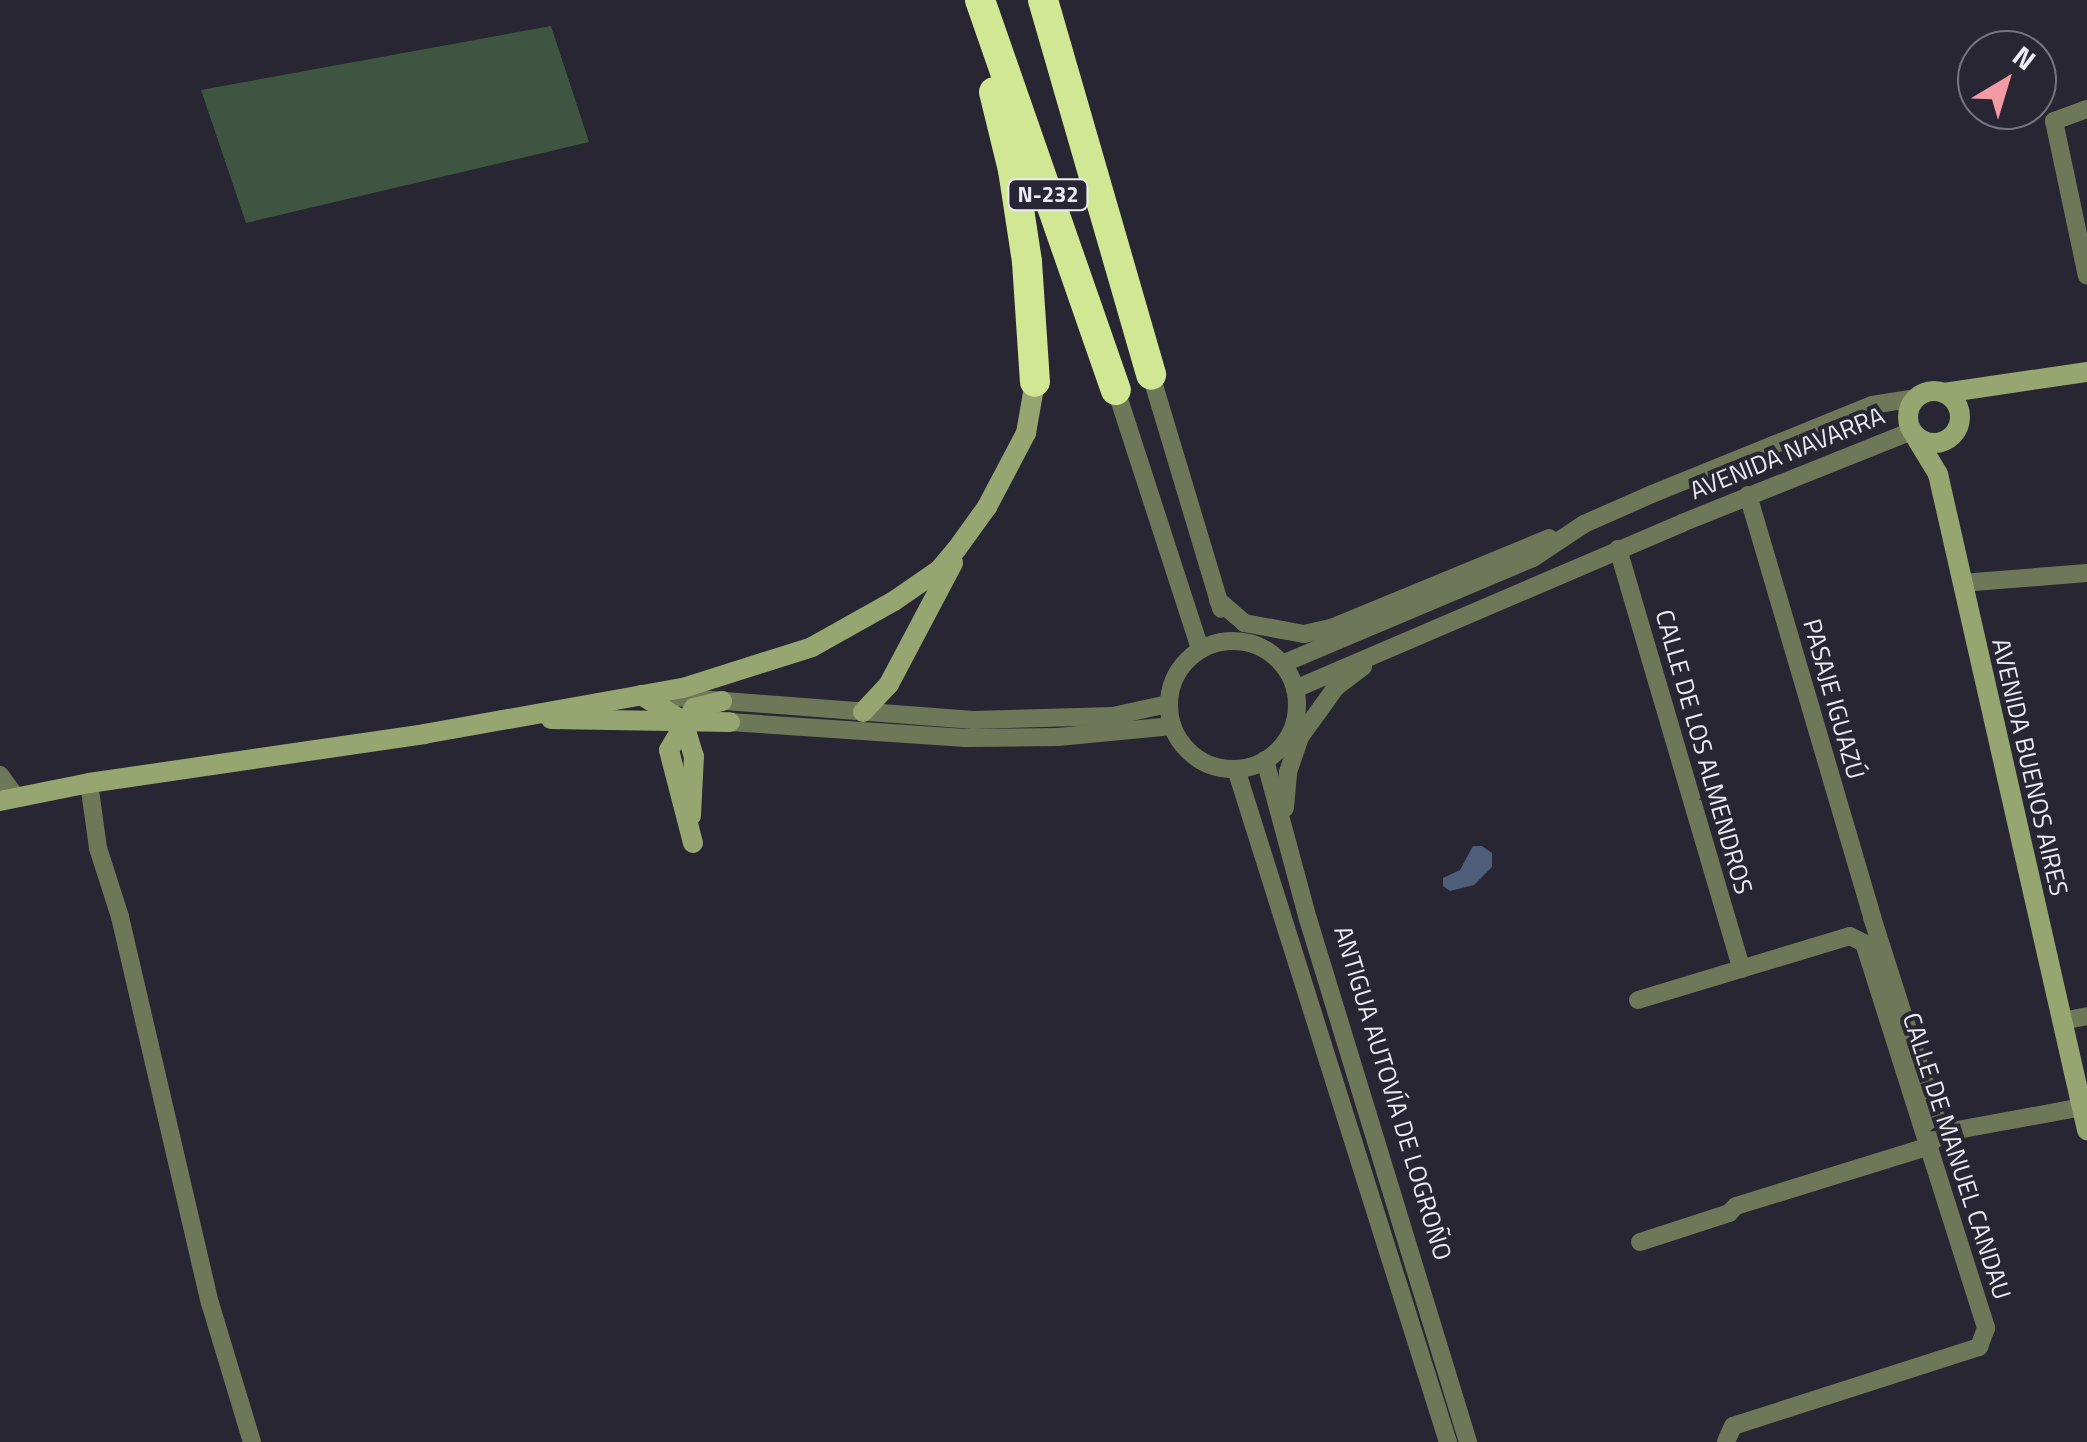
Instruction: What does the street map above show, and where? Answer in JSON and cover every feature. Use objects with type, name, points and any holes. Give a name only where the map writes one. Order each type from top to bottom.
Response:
[{"type":"highway","name":"N-232","points":[[1043,0],[1150,375]]},
{"type":"highway","name":"N-232","points":[[980,3],[1116,390]]},
{"type":"highway","points":[[980,3],[984,45],[1013,170],[1027,262],[1035,382]]},
{"type":"street","points":[[2087,109],[2054,121],[2087,276]]},
{"type":"street","points":[[2007,382],[1960,420],[1948,439],[1934,444],[1914,434],[1908,414],[1916,398],[1927,392],[1944,393],[2007,382],[2087,372]]},
{"type":"street","points":[[1150,375],[1230,641]]},
{"type":"street","points":[[863,712],[889,684],[1026,433],[1035,382]]},
{"type":"street","points":[[1116,390],[1200,649]]},
{"type":"street","points":[[1944,393],[1954,401],[1960,420]]},
{"type":"street","name":"AVENIDA NAVARRA","points":[[1584,524],[1884,401],[1916,398]]},
{"type":"street","name":"AVENIDA NAVARRA","points":[[1390,648],[1748,495],[1914,434]]},
{"type":"street","name":"AVENIDA BUENOS AIRES","points":[[1914,434],[1938,474],[2087,1130]]},
{"type":"street","name":"AVENIDA BUENOS AIRES","points":[[1938,474],[1948,439]]},
{"type":"street","name":"PASAJE IGUAZÚ","points":[[1748,495],[1872,917],[1941,1134]]},
{"type":"street","points":[[1218,600],[1244,623],[1274,631],[1318,631],[1584,524]]},
{"type":"street","points":[[1282,664],[1533,558],[1584,524]]},
{"type":"street","points":[[0,775],[8,799],[641,695],[766,665],[848,630],[939,570],[968,534]]},
{"type":"street","name":"CALLE DE LOS ALMENDROS","points":[[1618,550],[1742,968]]},
{"type":"street","points":[[1962,583],[2087,573]]},
{"type":"street","points":[[1230,641],[1263,647],[1282,664],[1295,689],[1296,720],[1288,739],[1265,760],[1236,769],[1197,758],[1172,726],[1168,704],[1172,682],[1183,663],[1200,649],[1230,641]]},
{"type":"street","points":[[1295,689],[1390,648]]},
{"type":"street","points":[[1286,834],[1288,772],[1300,738],[1336,687],[1390,648]]},
{"type":"street","points":[[641,695],[973,720],[1113,716],[1168,704]]},
{"type":"street","points":[[640,721],[669,750],[682,814],[693,843],[694,756],[683,721],[641,695]]},
{"type":"street","points":[[669,750],[694,708],[722,701]]},
{"type":"street","points":[[509,718],[730,722],[966,738],[1058,736],[1172,726]]},
{"type":"street","points":[[694,756],[708,736],[730,722]]},
{"type":"street","name":"ANTIGUA AUTOVÍA DE LOGROÑO","points":[[1265,760],[1468,1442]]},
{"type":"street","name":"ANTIGUA AUTOVÍA DE LOGROÑO","points":[[1236,769],[1448,1442]]},
{"type":"street","points":[[89,783],[98,848],[120,917],[210,1303],[252,1442]]},
{"type":"street","name":"CALLE DE MANUEL CANDAU","points":[[1638,1000],[1850,936],[1864,943],[1986,1328],[1979,1347],[1733,1426],[1726,1442]]},
{"type":"street","points":[[2062,1021],[2087,1016]]},
{"type":"street","points":[[1640,1242],[1729,1213],[1736,1206],[1926,1148],[1941,1134],[2082,1107]]},
{"type":"green space","points":[[551,26],[589,142],[246,223],[201,90]]},
{"type":"water","points":[[1473,846],[1482,846],[1492,853],[1492,867],[1474,885],[1450,891],[1443,886],[1443,878],[1460,870]]}]
